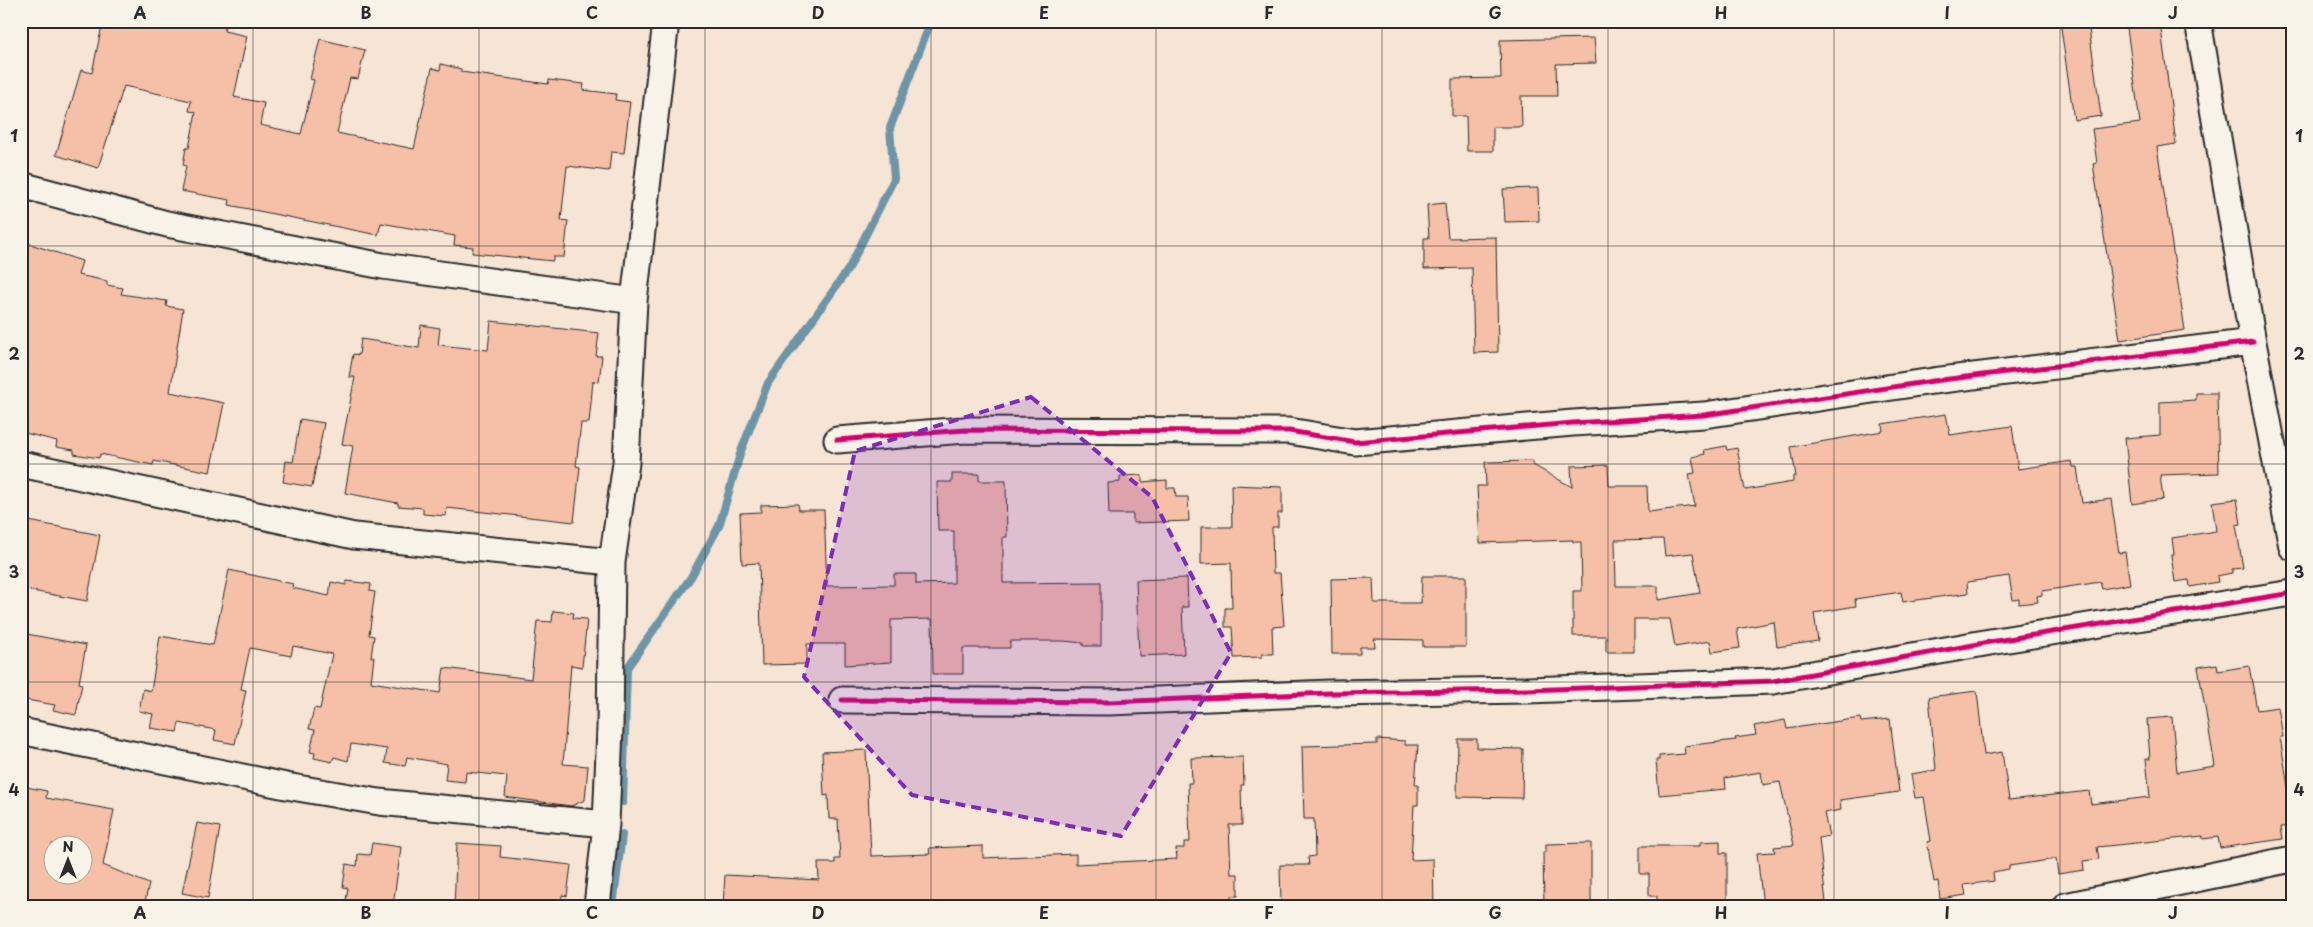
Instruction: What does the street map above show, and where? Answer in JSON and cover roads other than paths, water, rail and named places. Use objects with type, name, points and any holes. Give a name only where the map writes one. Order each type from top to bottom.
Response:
[{"type":"street","points":[[597,906],[606,824],[611,719],[612,562],[626,463],[634,301],[666,21]]},
{"type":"street","points":[[2198,21],[2253,342],[2292,547]]},
{"type":"street","points":[[21,185],[167,224],[374,265],[634,301]]},
{"type":"street","points":[[837,440],[965,430],[1240,430],[1289,431],[1355,442],[1572,423],[1704,415],[1933,381],[2253,342]]},
{"type":"street","points":[[21,464],[354,536],[612,562]]},
{"type":"street","points":[[842,700],[1109,702],[1330,693],[1528,690],[1773,681],[1990,642],[2292,593]]},
{"type":"street","points":[[21,731],[286,786],[379,802],[606,824]]},
{"type":"street","points":[[2065,906],[2292,858]]},
{"type":"waterway","points":[[623,802],[627,668],[691,577],[719,526],[741,451],[768,383],[849,268],[894,179],[890,128],[931,21]]},
{"type":"waterway","points":[[613,906],[622,835]]}]
